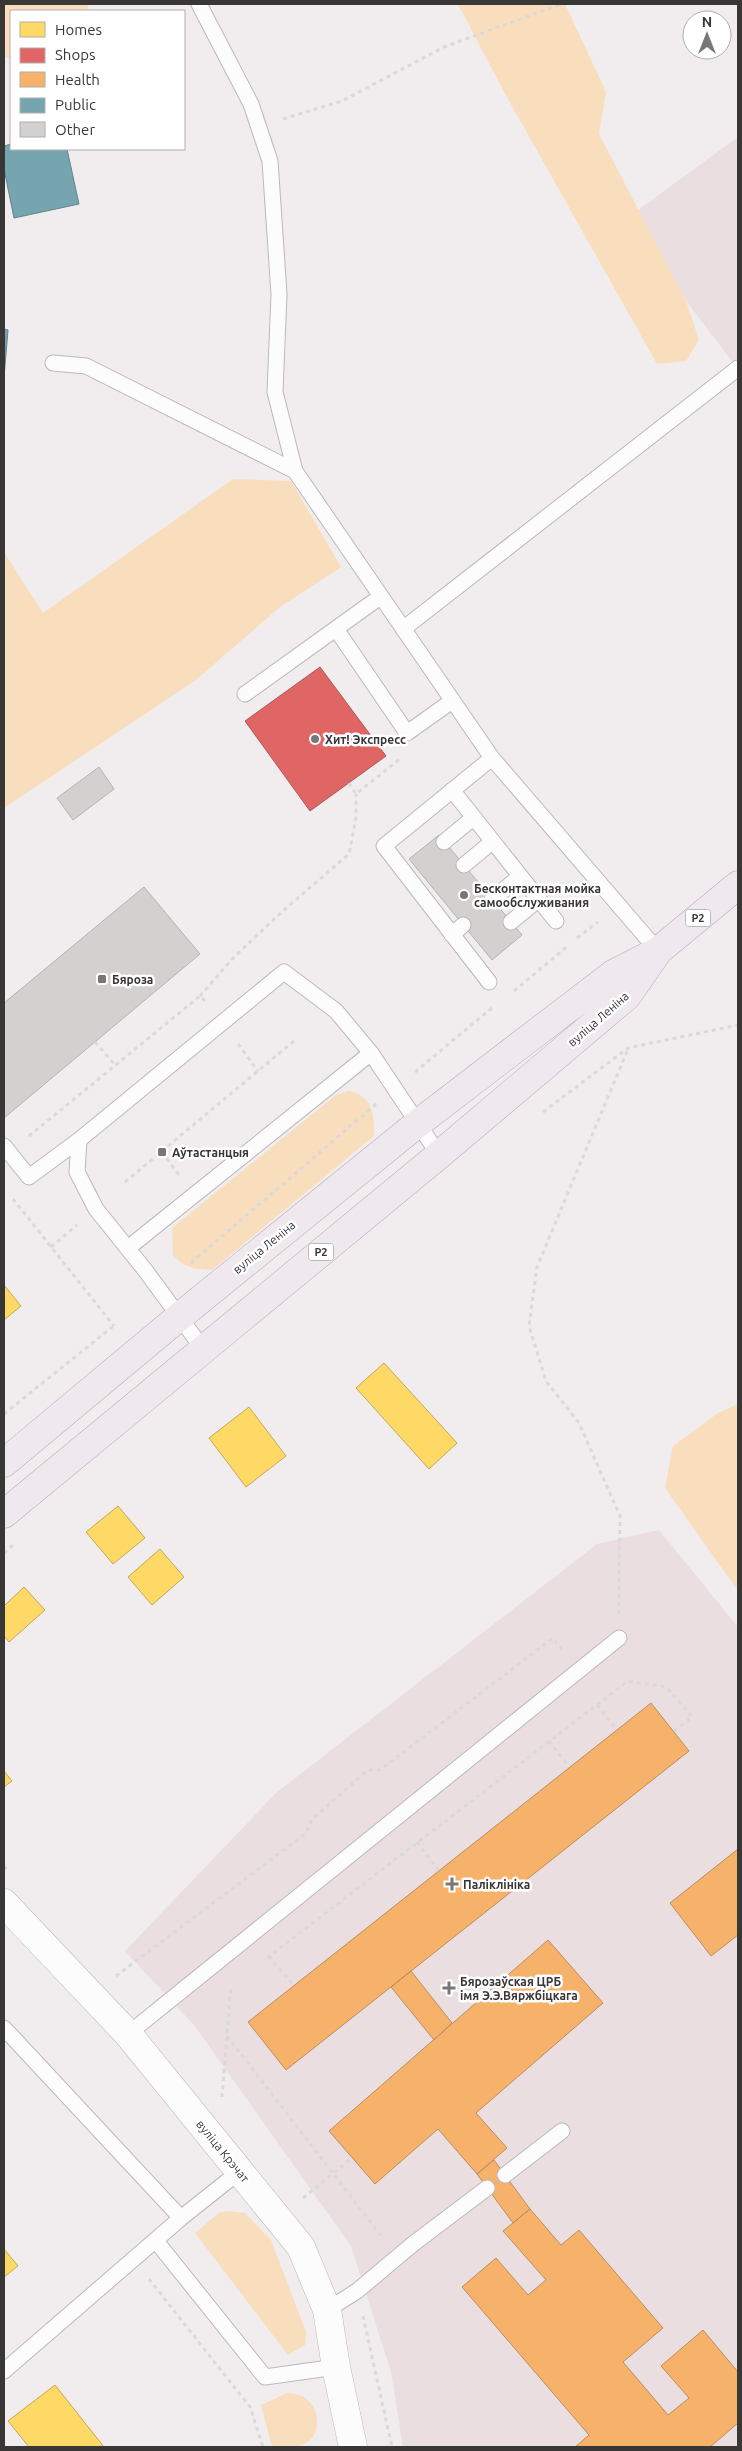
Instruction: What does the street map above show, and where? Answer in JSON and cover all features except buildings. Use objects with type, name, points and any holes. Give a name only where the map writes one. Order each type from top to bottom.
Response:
[{"type":"main road","name":"Р2","points":[[658,952],[738,885]]},
{"type":"main road","name":"вуліца Леніна","points":[[4,1463],[179,1317],[417,1124],[613,974],[658,952]]},
{"type":"main road","name":"вуліца Леніна","points":[[4,1514],[627,996],[658,952]]},
{"type":"street","name":"вуліца Крэчат","points":[[4,1903],[128,2034],[301,2247],[327,2310],[336,2367],[353,2447]]},
{"type":"lane","points":[[199,4],[251,104],[270,161],[279,294],[275,392],[295,471],[492,758],[658,952]]},
{"type":"lane","points":[[54,363],[86,366],[295,471]]},
{"type":"lane","points":[[403,629],[738,368]]},
{"type":"lane","points":[[245,694],[380,597]]},
{"type":"lane","points":[[336,629],[407,733],[452,701]]},
{"type":"lane","points":[[489,982],[475,951],[410,870],[384,846],[492,758]]},
{"type":"lane","points":[[452,790],[519,877],[556,921]]},
{"type":"lane","points":[[444,842],[473,818]]},
{"type":"lane","points":[[464,865],[492,842]]},
{"type":"lane","points":[[492,900],[519,877]]},
{"type":"lane","points":[[510,922],[539,899]]},
{"type":"lane","points":[[4,1146],[29,1177],[79,1140],[284,972],[336,1011],[371,1053],[438,1155]]},
{"type":"lane","points":[[128,1248],[371,1053]]},
{"type":"lane","points":[[79,1140],[76,1172],[96,1208],[203,1349]]},
{"type":"lane","points":[[128,2034],[619,1638]]},
{"type":"lane","points":[[4,2028],[181,2218]]},
{"type":"lane","points":[[504,2174],[562,2131]]},
{"type":"lane","points":[[4,2371],[181,2218],[240,2171]]},
{"type":"lane","points":[[327,2310],[357,2291],[488,2188]]},
{"type":"lane","points":[[156,2241],[265,2378],[336,2367]]},
{"type":"path","points":[[259,127],[342,101],[444,47],[562,4]]},
{"type":"path","points":[[356,794],[402,757]]},
{"type":"path","points":[[200,996],[234,957],[276,917],[349,854],[356,818],[356,794],[349,783]]},
{"type":"path","points":[[619,1638],[620,1516],[579,1422],[546,1381],[529,1326],[537,1267],[628,1048],[738,1025]]},
{"type":"path","points":[[125,1182],[295,1040]]},
{"type":"path","points":[[95,1042],[115,1065]]},
{"type":"path","points":[[10,1195],[114,1326]]},
{"type":"path","points":[[51,1247],[96,1208]]},
{"type":"path","points":[[113,1978],[306,1833],[312,1819],[368,1770],[380,1770],[553,1638],[564,1652]]},
{"type":"path","points":[[262,1962],[628,1681],[666,1687],[692,1717],[674,1731]]},
{"type":"path","points":[[597,1705],[617,1730]]},
{"type":"path","points":[[549,1741],[569,1767]]},
{"type":"path","points":[[417,1842],[439,1871]]},
{"type":"path","points":[[269,1956],[294,1986]]},
{"type":"path","points":[[224,1992],[239,1980]]},
{"type":"path","points":[[221,2102],[231,1986]]},
{"type":"path","points":[[227,2036],[398,2257]]},
{"type":"path","points":[[300,2201],[352,2158]]},
{"type":"shaded area","points":[[4,4],[88,4],[89,10],[10,10],[10,59],[4,56]]},
{"type":"shaded area","points":[[458,4],[565,4],[606,92],[599,134],[686,301],[699,340],[686,361],[657,364],[503,90]]},
{"type":"shaded area","points":[[738,137],[738,369],[686,301],[638,210]]},
{"type":"shaded area","points":[[233,479],[291,481],[341,567],[280,607],[196,680],[4,808],[4,552],[43,613]]},
{"type":"shaded area","points":[[349,1091],[363,1097],[368,1102],[373,1114],[374,1136],[212,1270],[190,1267],[181,1263],[173,1255],[172,1228],[336,1095]]},
{"type":"shaded area","points":[[738,1404],[738,1591],[665,1488],[673,1446],[718,1413]]},
{"type":"shaded area","name":"Бярозаўская ЦРБ імя Э.Э.Вяржбіцкага","points":[[659,1530],[738,1627],[738,2447],[403,2447],[391,2372],[351,2246],[194,2025],[125,1951],[276,1793],[597,1544]]},
{"type":"shaded area","points":[[228,2211],[245,2213],[271,2240],[306,2332],[305,2345],[288,2355],[195,2233],[219,2213]]},
{"type":"shaded area","points":[[287,2393],[298,2395],[313,2406],[317,2423],[315,2432],[311,2439],[300,2446],[272,2447],[261,2405]]},
{"type":"place","name":"Хит! Экспресс","points":[[315,739]]},
{"type":"place","name":"Бесконтактная мойка самообслуживания","points":[[464,895]]},
{"type":"place","name":"Бяроза","points":[[102,979]]},
{"type":"place","name":"Аўтастанцыя","points":[[162,1152]]},
{"type":"place","name":"Паліклініка","points":[[452,1884]]},
{"type":"place","name":"Бярозаўская ЦРБ імя Э.Э.Вяржбіцкага","points":[[449,1988]]}]
